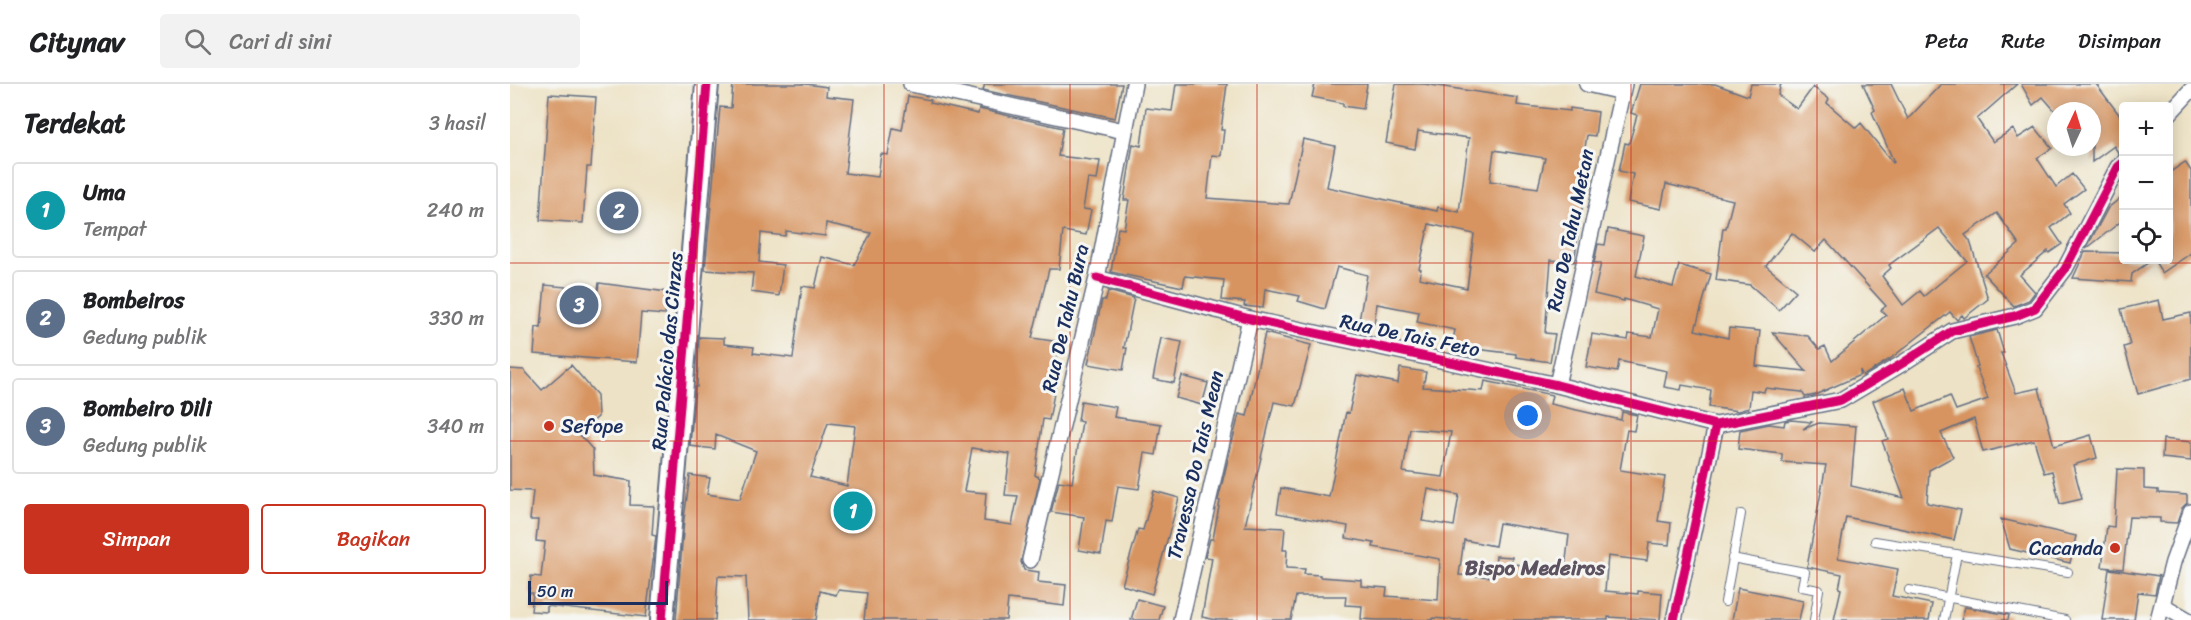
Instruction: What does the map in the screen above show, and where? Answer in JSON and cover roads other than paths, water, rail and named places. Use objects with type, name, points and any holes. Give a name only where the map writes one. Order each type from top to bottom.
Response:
[{"type":"street","name":"Rua Palácio das Cinzas","points":[[662,620],[707,84]]},
{"type":"street","points":[[911,84],[1124,131]]},
{"type":"street","name":"Rua De Tahu Bura","points":[[1030,560],[1097,278],[1134,84]]},
{"type":"street","points":[[1587,84],[1623,88]]},
{"type":"street","name":"Rua De Tahu Metan","points":[[1557,385],[1623,88]]},
{"type":"street","points":[[2173,110],[2191,90]]},
{"type":"street","points":[[1674,620],[1716,425],[1841,400],[1952,331],[2014,316],[2034,308],[2065,269],[2119,166]]},
{"type":"street","name":"Rua De Tais Feto","points":[[1097,278],[1250,319],[1557,385],[1716,425]]},
{"type":"street","name":"Travessa Do Tais Mean","points":[[1181,620],[1250,319]]},
{"type":"street","points":[[2188,620],[2160,613],[2173,562],[2191,512]]},
{"type":"lane","points":[[1725,602],[1741,514]]},
{"type":"lane","points":[[1875,541],[2068,572]]},
{"type":"lane","points":[[1944,620],[1957,554]]},
{"type":"lane","points":[[1732,558],[1805,572],[1802,586],[1819,590],[1814,620]]},
{"type":"lane","points":[[1909,590],[2065,620]]},
{"type":"place","name":"Bombeiros","points":[[619,211]]},
{"type":"place","name":"Bombeiro Dili","points":[[579,305]]},
{"type":"place","name":"Sefope","points":[[549,426]]},
{"type":"place","name":"Uma","points":[[853,511]]},
{"type":"place","name":"Cacanda","points":[[2115,548]]},
{"type":"district","name":"Bispo Medeiros","points":[[1535,568]]}]
